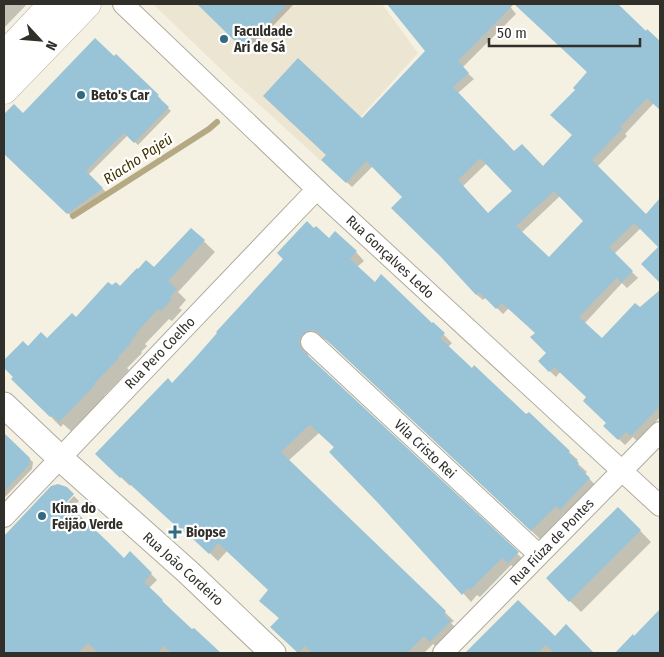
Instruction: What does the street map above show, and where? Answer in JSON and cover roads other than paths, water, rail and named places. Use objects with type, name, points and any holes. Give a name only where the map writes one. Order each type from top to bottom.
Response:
[{"type":"main road","points":[[4,56],[53,4]]},
{"type":"main road","points":[[4,90],[87,4]]},
{"type":"street","name":"Rua Gonçalves Ledo","points":[[124,4],[316,189],[660,506]]},
{"type":"street","name":"Rua Pero Coelho","points":[[4,517],[316,189]]},
{"type":"street","name":"Vila Cristo Rei","points":[[311,342],[539,555]]},
{"type":"street","name":"Rua João Cordeiro","points":[[4,405],[60,458],[188,572],[273,653]]},
{"type":"street","name":"Rua Fiúza de Pontes","points":[[443,653],[660,432]]},
{"type":"waterway","name":"Riacho Pajeú","points":[[73,216],[217,122]]},
{"type":"place","name":"Faculdade Ari de Sá","points":[[224,39]]},
{"type":"place","name":"Beto's Car","points":[[81,95]]},
{"type":"place","name":"Kina do Feijão Verde","points":[[42,516]]},
{"type":"place","name":"Biopse","points":[[175,532]]}]
